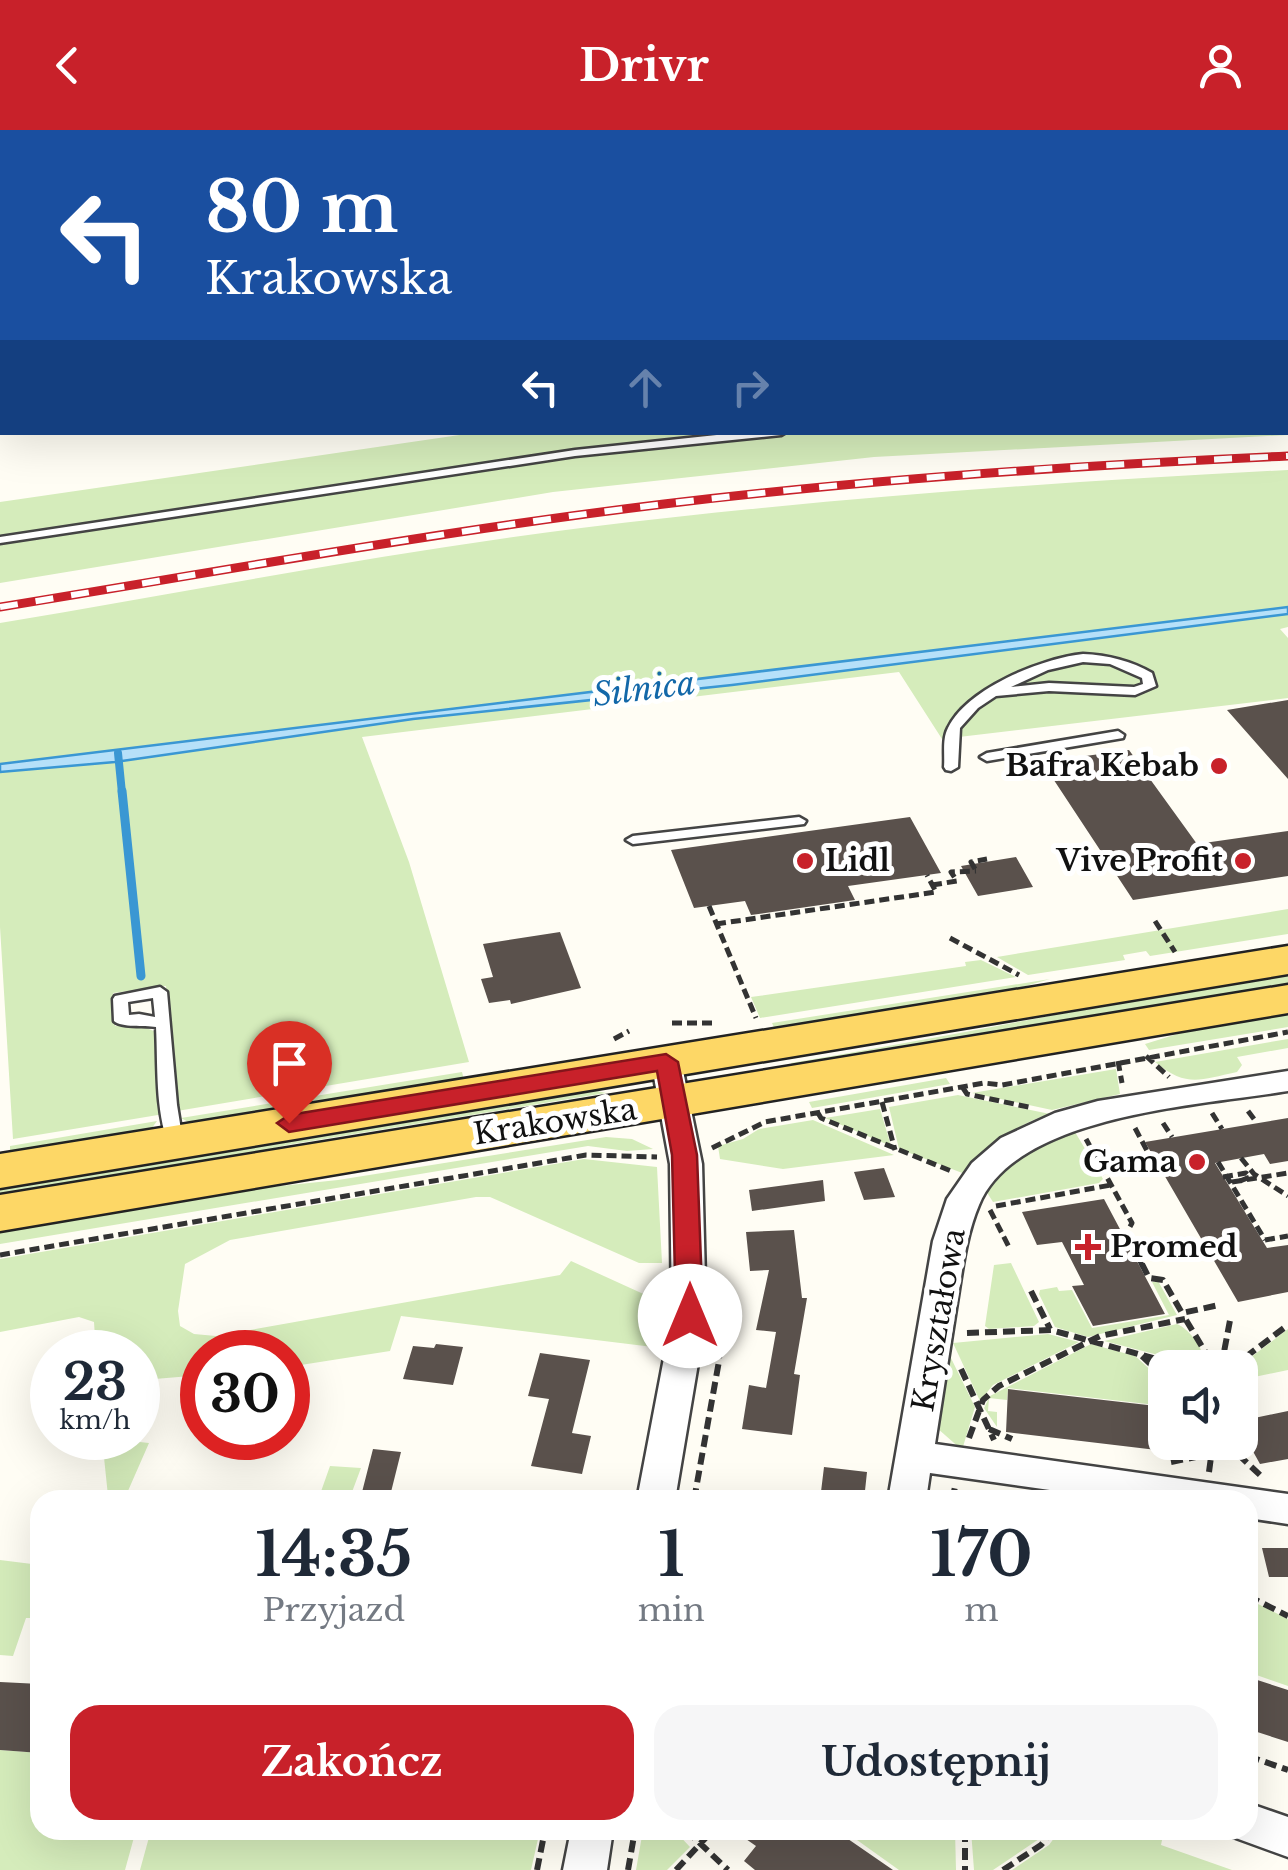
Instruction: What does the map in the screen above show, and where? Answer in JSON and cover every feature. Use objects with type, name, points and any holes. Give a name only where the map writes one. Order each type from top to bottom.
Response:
[{"type":"main road","name":"Krakowska","points":[[0,1213],[1288,960]]},
{"type":"main road","name":"Krakowska","points":[[0,1170],[175,1142],[670,1082],[1288,998]]},
{"type":"street","name":"Kryształowa","points":[[909,1490],[950,1240],[1012,1146],[1066,1121],[1098,1112],[1288,1081]]},
{"type":"street","points":[[658,1490],[690,1316],[686,1173],[670,1082]]},
{"type":"street","points":[[915,1456],[1159,1490]]},
{"type":"street","points":[[1258,1826],[1288,1837]]},
{"type":"street","points":[[585,1870],[590,1840]]},
{"type":"lane","points":[[0,540],[575,453],[752,435]]},
{"type":"lane","points":[[951,767],[953,729],[974,704],[1021,678],[1072,658],[1131,666],[1148,676],[1150,686],[1135,691],[1049,687],[996,692]]},
{"type":"lane","points":[[987,757],[1118,735]]},
{"type":"lane","points":[[633,840],[799,820]]},
{"type":"lane","points":[[164,1024],[175,1142]]},
{"type":"path","points":[[932,885],[956,880],[951,872],[976,870],[971,862],[987,859]]},
{"type":"path","points":[[716,924],[936,892],[927,875]]},
{"type":"path","points":[[709,906],[759,1023]]},
{"type":"path","points":[[1154,921],[1176,955]]},
{"type":"path","points":[[950,938],[1026,979]]},
{"type":"path","points":[[712,1146],[735,1139],[765,1122],[984,1084],[1020,1082],[1288,1032]]},
{"type":"path","points":[[882,1102],[895,1150]]},
{"type":"path","points":[[818,1112],[821,1118],[961,1174],[980,1196],[1009,1247]]},
{"type":"path","points":[[1250,1114],[1257,1123]]},
{"type":"path","points":[[1215,1119],[1222,1129]]},
{"type":"path","points":[[1066,1121],[1086,1138],[1132,1223],[1126,1234],[1149,1278],[1163,1280],[1206,1350]]},
{"type":"path","points":[[1135,1128],[1154,1164],[1159,1166]]},
{"type":"path","points":[[1167,1130],[1172,1137]]},
{"type":"path","points":[[0,1255],[586,1155],[617,1161],[664,1157]]},
{"type":"path","points":[[1240,1158],[1260,1178],[1288,1196]]},
{"type":"path","points":[[1218,1162],[1267,1240],[1278,1246]]},
{"type":"path","points":[[1223,1177],[1246,1173],[1250,1177],[1240,1181]]},
{"type":"path","points":[[1231,1182],[1288,1173]]},
{"type":"path","points":[[980,1196],[1111,1185]]},
{"type":"path","points":[[1267,1240],[1288,1236]]},
{"type":"path","points":[[1187,1254],[1208,1250]]},
{"type":"path","points":[[1031,1292],[1051,1330]]},
{"type":"path","points":[[955,1490],[980,1408],[994,1389],[1089,1341],[1219,1305]]},
{"type":"path","points":[[1223,1350],[1232,1315]]},
{"type":"path","points":[[1254,1350],[1288,1325]]},
{"type":"path","points":[[956,1335],[1051,1330],[1148,1357]]},
{"type":"path","points":[[1139,1354],[1148,1362]]},
{"type":"path","points":[[959,1365],[1006,1468]]},
{"type":"path","points":[[1164,1468],[1179,1460]]},
{"type":"path","points":[[1238,1460],[1270,1500]]},
{"type":"path","points":[[1258,1601],[1288,1616]]},
{"type":"path","points":[[1258,1760],[1288,1770]]},
{"type":"path","points":[[536,1870],[543,1840]]},
{"type":"path","points":[[628,1870],[633,1840]]},
{"type":"path","points":[[697,1840],[728,1870]]},
{"type":"path","points":[[676,1870],[706,1840]]},
{"type":"path","points":[[964,1840],[966,1870]]},
{"type":"path","points":[[1002,1870],[1044,1840]]},
{"type":"green space","points":[[459,435],[1288,435],[874,457],[553,492],[0,583],[0,502]]},
{"type":"green space","points":[[1288,470],[1288,627],[1280,629],[1288,638],[1288,698],[942,739],[899,672],[362,737],[409,862],[469,1062],[177,1111],[166,986],[113,993],[115,1026],[137,1024],[156,1032],[164,1114],[13,1139],[0,927],[0,623],[363,560],[581,528],[934,493]]},
{"type":"green space","points":[[1288,909],[1288,934],[1150,956],[1146,951],[1123,955],[1125,960],[1028,975],[997,957]]},
{"type":"green space","points":[[981,960],[1016,977],[760,1018],[751,997],[966,966],[965,962]]},
{"type":"green space","points":[[1288,972],[1288,986],[794,1069],[791,1063],[915,1041]]},
{"type":"green space","points":[[1050,979],[977,1000],[776,1032],[772,1023]]},
{"type":"green space","points":[[1288,1012],[1288,1027],[1149,1050],[1145,1044],[1200,1027]]},
{"type":"green space","points":[[1288,1039],[1288,1048],[1237,1057],[1242,1065],[1237,1072],[1203,1079],[1176,1076],[1155,1062]]},
{"type":"green space","points":[[1116,1069],[1120,1094],[1052,1110],[972,1093]]},
{"type":"green space","points":[[462,1072],[464,1080],[192,1124],[181,1118]]},
{"type":"green space","points":[[946,1078],[950,1084],[812,1108],[809,1102]]},
{"type":"green space","points":[[588,1089],[606,1093],[287,1145],[188,1168],[0,1199],[0,1184]]},
{"type":"green space","points":[[958,1095],[1050,1114],[1014,1131],[965,1174],[899,1149],[889,1107]]},
{"type":"green space","points":[[880,1109],[891,1146],[825,1118]]},
{"type":"green space","points":[[813,1120],[894,1155],[783,1169],[720,1159],[718,1146],[743,1139],[759,1129]]},
{"type":"green space","points":[[157,1121],[149,1132],[10,1152],[10,1146]]},
{"type":"green space","points":[[1075,1132],[1103,1179],[1099,1183],[993,1202],[986,1191],[1001,1170],[1037,1146]]},
{"type":"green space","points":[[606,1137],[632,1139],[653,1149],[627,1151],[588,1146],[0,1244],[0,1227],[212,1193],[338,1180]]},
{"type":"green space","points":[[584,1159],[657,1167],[662,1263],[639,1263],[490,1197],[230,1240],[185,1264],[178,1311],[180,1326],[187,1330],[180,1330],[180,1377],[160,1378],[160,1330],[95,1330],[94,1322],[79,1317],[0,1332],[0,1259]]},
{"type":"green space","points":[[571,1261],[661,1302],[653,1347],[401,1316],[390,1351],[310,1364],[310,1330],[250,1330],[560,1275]]},
{"type":"green space","points":[[1011,1263],[1039,1322],[1034,1326],[989,1329],[985,1326],[994,1265]]},
{"type":"green space","points":[[1158,1281],[1177,1315],[1088,1337],[1055,1327],[1039,1294],[1040,1290],[1057,1287],[1059,1291],[1072,1290],[1092,1328],[1169,1315],[1152,1282]]},
{"type":"green space","points":[[1177,1324],[1201,1350],[1148,1352],[1104,1341]]},
{"type":"green space","points":[[1288,1329],[1288,1370],[1258,1376],[1258,1352]]},
{"type":"green space","points":[[1048,1334],[1079,1342],[993,1385],[980,1401],[953,1343]]},
{"type":"green space","points":[[1091,1344],[1135,1356],[1148,1368],[1148,1404],[1008,1388],[1007,1400],[989,1398]]},
{"type":"green space","points":[[947,1350],[975,1407],[962,1450],[937,1428]]},
{"type":"green space","points":[[989,1398],[988,1411],[997,1412],[997,1427],[984,1408]]},
{"type":"green space","points":[[104,1460],[142,1460],[128,1490],[107,1490]]},
{"type":"green space","points":[[330,1466],[361,1468],[353,1490],[322,1490]]},
{"type":"green space","points":[[0,1560],[30,1564],[30,1618],[26,1618],[13,1656],[0,1655]]},
{"type":"green space","points":[[1258,1604],[1288,1619],[1288,1686],[1258,1676]]},
{"type":"green space","points":[[0,1750],[30,1752],[30,1840],[133,1840],[125,1870],[0,1870]]},
{"type":"green space","points":[[148,1840],[538,1840],[531,1870],[140,1870]]},
{"type":"green space","points":[[641,1840],[683,1840],[690,1847],[667,1870],[636,1870]]},
{"type":"green space","points":[[857,1840],[955,1840],[956,1870],[899,1870]]},
{"type":"green space","points":[[972,1840],[1038,1840],[993,1870],[974,1870]]},
{"type":"green space","points":[[1053,1840],[1162,1840],[1161,1845],[1232,1870],[1012,1870]]},
{"type":"water","name":"Silnica","points":[[1288,607],[1288,614],[732,685],[413,719],[115,762],[0,772],[0,764]]},
{"type":"building","points":[[1288,700],[1288,779],[1227,710]]},
{"type":"building","points":[[1129,750],[1197,844],[1288,831],[1288,876],[1133,900],[1042,762]]},
{"type":"building","name":"Lidl","points":[[910,817],[941,873],[848,886],[855,900],[751,915],[745,901],[694,908],[671,850]]},
{"type":"building","points":[[1016,857],[1033,887],[978,896],[961,866]]},
{"type":"building","points":[[560,932],[581,988],[511,1004],[510,1000],[489,1003],[481,979],[493,977],[483,944]]},
{"type":"building","points":[[1288,1118],[1288,1161],[1270,1164],[1264,1154],[1215,1163],[1267,1248],[1288,1245],[1288,1292],[1238,1302],[1145,1142]]},
{"type":"building","points":[[884,1168],[895,1197],[864,1200],[854,1172]]},
{"type":"building","points":[[823,1180],[825,1201],[752,1211],[749,1190]]},
{"type":"building","points":[[1104,1199],[1165,1314],[1093,1326],[1072,1286],[1084,1285],[1062,1242],[1037,1245],[1022,1212]]},
{"type":"building","points":[[794,1230],[802,1298],[807,1298],[794,1374],[800,1375],[792,1435],[742,1429],[749,1385],[766,1388],[776,1332],[756,1330],[769,1270],[750,1271],[746,1232]]},
{"type":"building","points":[[436,1344],[463,1347],[453,1385],[403,1379],[413,1346],[434,1348]]},
{"type":"building","points":[[540,1353],[590,1360],[572,1433],[591,1436],[582,1474],[531,1466],[549,1399],[528,1396]]},
{"type":"building","points":[[1008,1389],[1148,1405],[1148,1449],[1006,1432]]},
{"type":"building","points":[[1288,1411],[1288,1459],[1260,1464],[1258,1417]]},
{"type":"building","points":[[373,1449],[401,1452],[392,1490],[363,1490]]},
{"type":"building","points":[[824,1467],[867,1472],[865,1490],[821,1490]]},
{"type":"building","points":[[1262,1548],[1288,1548],[1288,1577],[1269,1577]]},
{"type":"building","points":[[1258,1680],[1288,1690],[1288,1742],[1258,1732]]},
{"type":"building","points":[[0,1682],[30,1684],[30,1752],[0,1750]]},
{"type":"building","points":[[747,1840],[850,1840],[893,1870],[755,1870],[744,1861],[756,1846]]},
{"type":"waterway","points":[[118,753],[122,793]]},
{"type":"waterway","points":[[122,791],[141,976]]},
{"type":"railway","points":[[0,607],[414,539],[664,504],[975,474],[1288,456]]},
{"type":"place","name":"Bafra Kebab","points":[[1219,766]]},
{"type":"place","name":"Lidl","points":[[805,861]]},
{"type":"place","name":"Vive Profit","points":[[1243,861]]},
{"type":"place","name":"Gama","points":[[1197,1162]]},
{"type":"place","name":"Promed","points":[[1088,1247]]},
{"type":"route","points":[[289,1123],[666,1062],[685,1155],[690,1316]]}]
